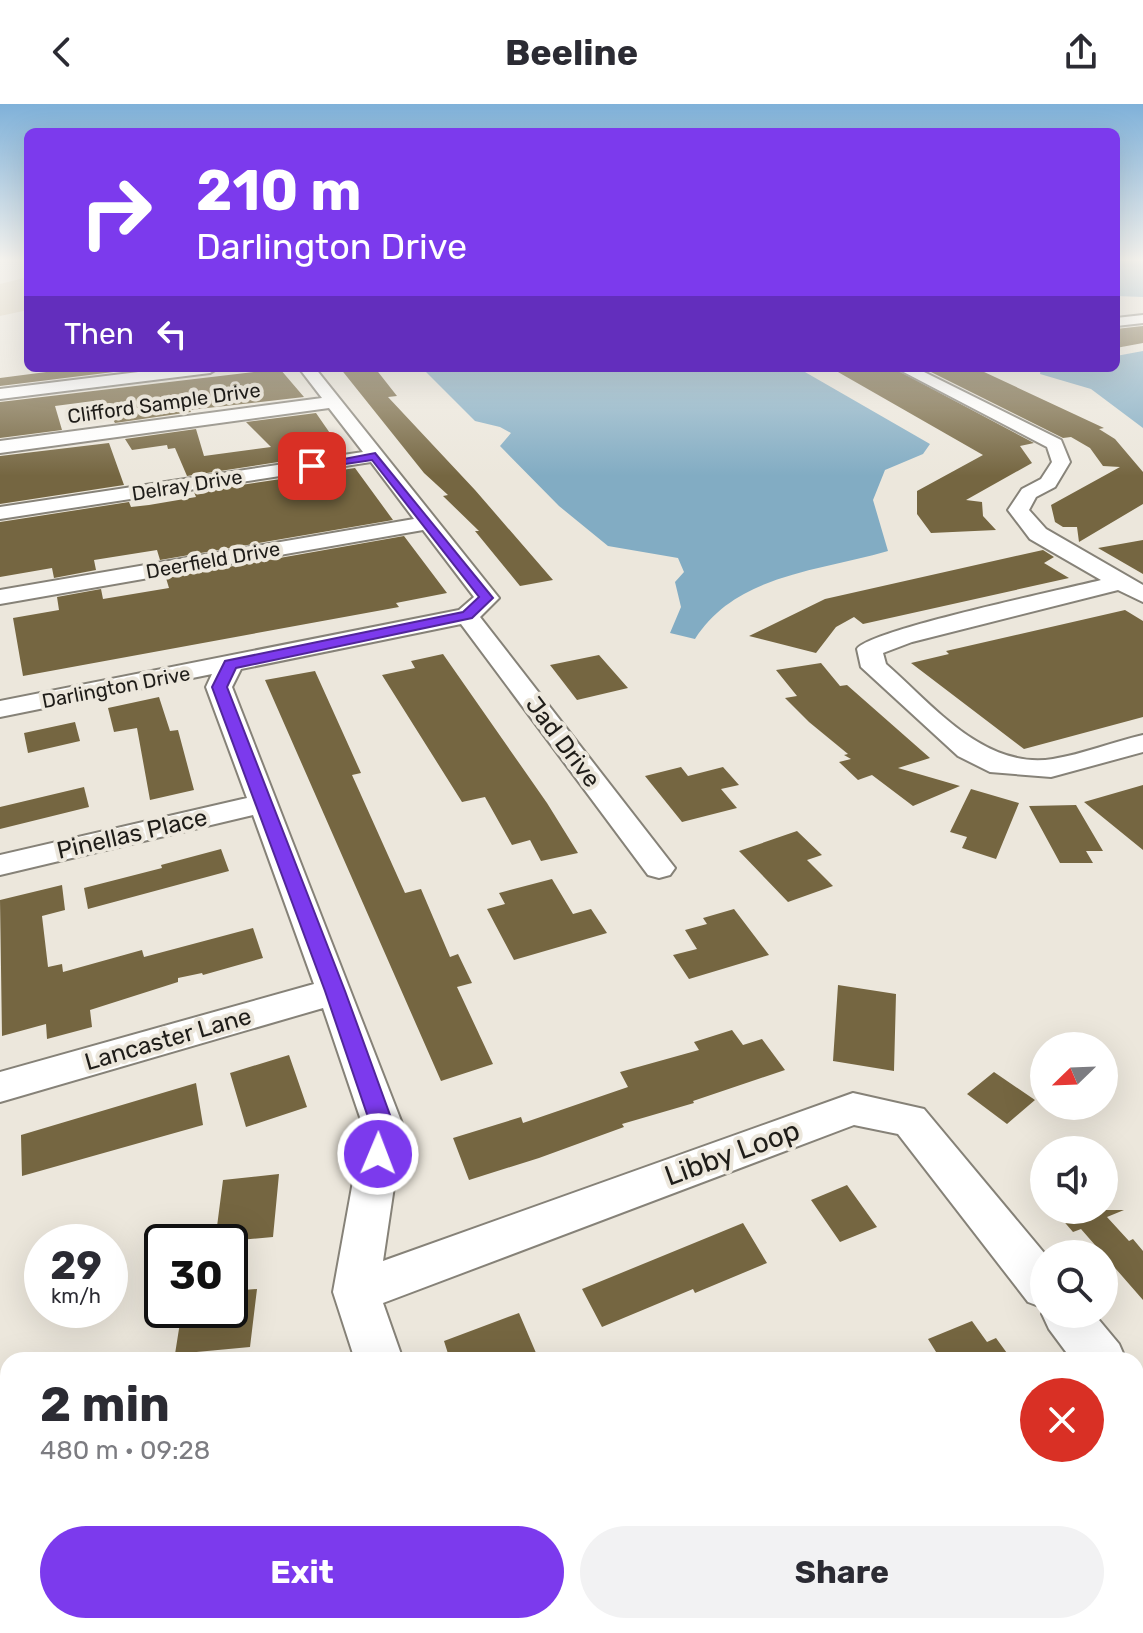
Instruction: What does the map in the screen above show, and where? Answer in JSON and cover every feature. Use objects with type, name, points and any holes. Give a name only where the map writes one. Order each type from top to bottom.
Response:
[{"type":"street","points":[[0,394],[178,372]]},
{"type":"street","points":[[310,372],[487,598],[467,616]]},
{"type":"street","points":[[912,372],[1055,444],[1061,462],[1048,483],[1029,493],[1018,510],[1038,534],[1143,595]]},
{"type":"street","name":"Clifford Sample Drive","points":[[0,447],[334,402]]},
{"type":"street","name":"Delray Drive","points":[[0,513],[375,456]]},
{"type":"street","name":"Deerfield Drive","points":[[0,597],[427,523]]},
{"type":"street","points":[[1121,582],[903,637],[869,649],[874,667],[968,750],[1000,766],[1051,768],[1143,743]]},
{"type":"street","name":"Darlington Drive","points":[[0,709],[467,616]]},
{"type":"street","name":"Jad Drive","points":[[467,616],[659,868]]},
{"type":"street","points":[[230,664],[219,687],[383,1126],[356,1292],[376,1352]]},
{"type":"street","name":"Pinellas Place","points":[[0,865],[264,803]]},
{"type":"street","name":"Lancaster Lane","points":[[0,1087],[335,991]]},
{"type":"street","name":"Libby Loop","points":[[356,1292],[853,1109],[910,1120],[1030,1270]]},
{"type":"street","points":[[1076,1328],[1096,1352]]},
{"type":"water","points":[[1143,351],[1143,428],[1091,389],[1040,374],[1120,372],[1120,355]]},
{"type":"water","points":[[426,372],[805,372],[930,444],[923,454],[885,470],[873,500],[888,551],[808,570],[756,588],[712,617],[695,639],[670,633],[681,607],[675,582],[684,572],[678,558],[608,546],[559,506],[500,446],[511,433],[475,421]]},
{"type":"building","points":[[1120,332],[1143,332],[1143,343],[1120,347]]},
{"type":"building","points":[[46,372],[114,372],[0,386],[0,378]]},
{"type":"building","points":[[255,372],[283,372],[304,397],[190,410],[115,423],[101,400],[55,406],[62,430],[0,438],[0,402]]},
{"type":"building","points":[[343,372],[378,372],[397,396],[388,397],[553,580],[520,586],[475,531],[479,531],[424,473]]},
{"type":"building","points":[[838,372],[901,372],[1034,443],[1020,446],[1032,463],[966,500],[982,502],[983,516],[996,530],[931,533],[917,514],[917,491],[983,455]]},
{"type":"building","points":[[931,372],[984,372],[1104,428],[1099,429],[1115,439],[1143,472],[1143,504],[1079,542],[1077,527],[1063,527],[1055,522],[1051,505],[1120,467],[1103,466],[1090,448],[1071,437],[1063,438]]},
{"type":"building","points":[[316,413],[343,452],[187,476],[175,448],[168,449],[167,445],[132,450],[125,439],[196,429],[204,456],[271,447],[246,422]]},
{"type":"building","points":[[109,443],[124,485],[0,504],[0,456]]},
{"type":"building","points":[[355,468],[393,520],[160,560],[157,550],[94,560],[96,570],[54,578],[52,568],[0,577],[0,522],[129,502],[131,507],[149,505],[196,497],[194,492]]},
{"type":"building","points":[[404,536],[447,593],[396,603],[399,607],[23,676],[13,618],[59,610],[57,597],[101,589],[103,599],[169,588],[166,578]]},
{"type":"building","points":[[1143,540],[1143,574],[1098,548]]},
{"type":"building","points":[[1043,550],[1054,557],[1044,563],[1069,578],[863,624],[854,617],[836,627],[816,653],[749,636],[825,599]]},
{"type":"building","points":[[1125,610],[1143,621],[1143,717],[1024,749],[911,663],[949,654],[946,651]]},
{"type":"building","points":[[443,654],[547,803],[578,853],[541,861],[530,840],[512,845],[485,797],[462,802],[382,675],[415,668],[411,661]]},
{"type":"building","points":[[599,655],[628,688],[577,700],[550,665]]},
{"type":"building","points":[[821,663],[840,686],[847,685],[930,758],[898,768],[960,786],[913,806],[872,775],[858,780],[839,762],[851,759],[844,755],[848,754],[785,698],[797,696],[776,670]]},
{"type":"building","points":[[315,671],[361,773],[352,775],[405,893],[421,889],[450,957],[458,954],[472,983],[457,987],[493,1064],[441,1081],[265,680]]},
{"type":"building","points":[[159,697],[170,731],[178,730],[194,790],[150,800],[137,728],[114,732],[108,708]]},
{"type":"building","points":[[75,722],[80,741],[28,753],[24,733]]},
{"type":"building","points":[[681,767],[688,776],[723,767],[739,785],[721,789],[737,808],[682,822],[645,776]]},
{"type":"building","points":[[1143,785],[1143,850],[1084,802]]},
{"type":"building","points":[[84,787],[89,807],[0,829],[0,807]]},
{"type":"building","points":[[971,789],[1019,803],[996,859],[962,848],[967,837],[950,832]]},
{"type":"building","points":[[1076,805],[1103,851],[1086,851],[1093,863],[1060,863],[1029,806]]},
{"type":"building","points":[[797,831],[822,855],[807,860],[833,886],[788,902],[739,851]]},
{"type":"building","points":[[221,849],[229,871],[88,909],[84,888]]},
{"type":"building","points":[[552,879],[573,914],[591,909],[607,933],[514,960],[487,909],[505,904],[499,893]]},
{"type":"building","points":[[62,885],[65,910],[42,916],[48,967],[62,964],[63,972],[142,950],[144,957],[253,928],[263,958],[203,975],[178,978],[178,982],[90,1010],[92,1027],[47,1039],[46,1024],[2,1036],[0,900]]},
{"type":"building","points":[[734,909],[769,955],[689,979],[673,955],[697,949],[685,930],[707,924],[703,918]]},
{"type":"building","points":[[838,985],[896,994],[894,1071],[833,1061]]},
{"type":"building","points":[[732,1030],[743,1045],[762,1039],[785,1070],[694,1103],[622,1124],[624,1127],[469,1180],[453,1138],[521,1117],[523,1123],[628,1087],[620,1072],[699,1050],[694,1042]]},
{"type":"building","points":[[289,1055],[307,1107],[246,1127],[230,1073]]},
{"type":"building","points":[[994,1072],[1030,1097],[1030,1104],[1007,1124],[967,1094]]},
{"type":"building","points":[[196,1083],[203,1125],[22,1176],[21,1135]]},
{"type":"building","points":[[279,1174],[273,1237],[248,1239],[248,1224],[217,1224],[223,1180]]},
{"type":"building","points":[[847,1185],[877,1227],[840,1242],[811,1200]]},
{"type":"building","points":[[743,1223],[767,1263],[695,1293],[693,1289],[602,1327],[582,1289]]},
{"type":"building","points":[[1066,1224],[1113,1224],[1129,1241],[1133,1239],[1143,1251],[1143,1300],[1118,1271],[1118,1240],[1091,1240],[1081,1229],[1073,1232]]},
{"type":"building","points":[[257,1289],[250,1347],[175,1352],[179,1328],[248,1328],[248,1290]]},
{"type":"building","points":[[519,1313],[536,1352],[447,1352],[444,1341]]},
{"type":"building","points":[[972,1321],[987,1342],[996,1338],[1006,1352],[936,1352],[928,1339]]},
{"type":"route","points":[[312,466],[375,456],[487,598],[467,616],[230,664],[219,687],[383,1126],[378,1154]]}]
